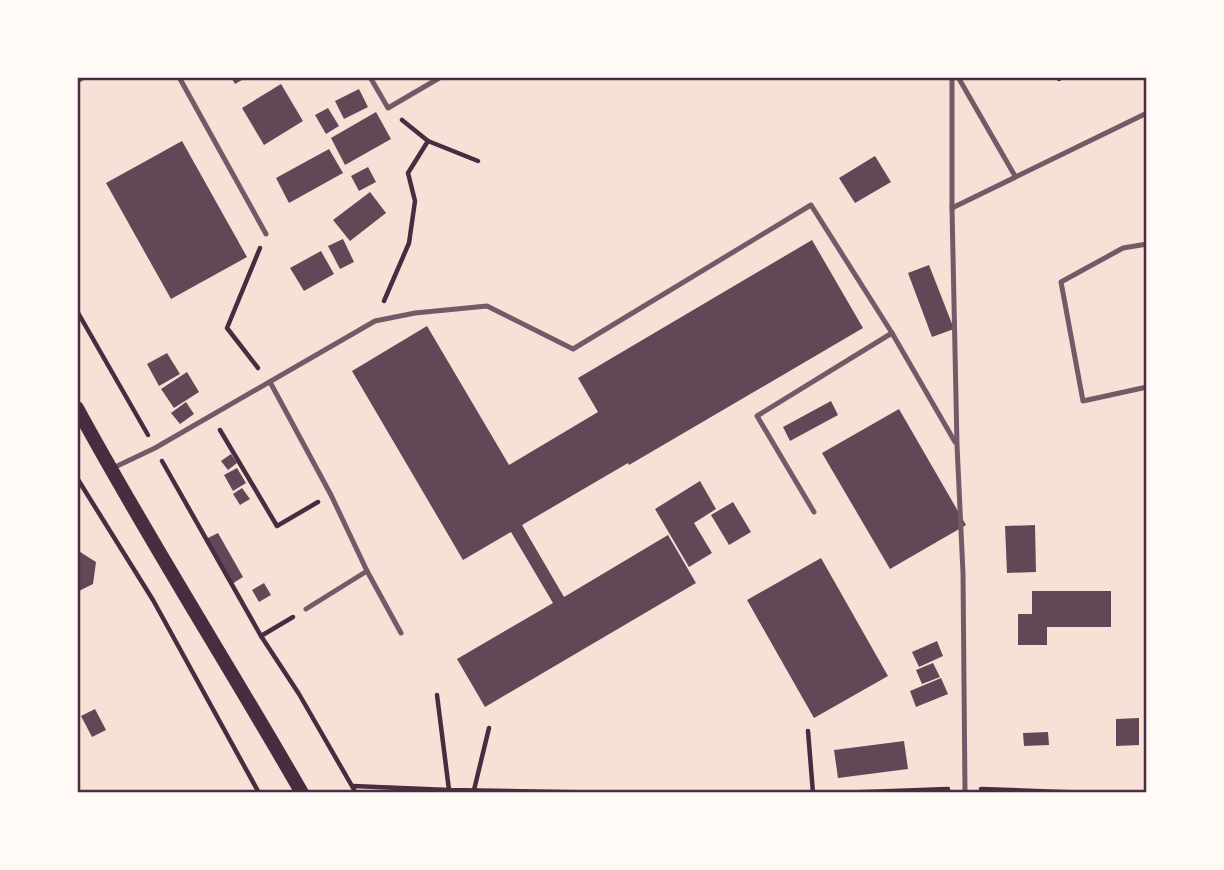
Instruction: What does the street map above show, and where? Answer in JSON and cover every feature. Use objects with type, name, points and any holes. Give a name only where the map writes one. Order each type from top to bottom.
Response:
[{"type":"main road","points":[[77,408],[110,469],[302,793]]},
{"type":"lane","points":[[77,81],[84,77]]},
{"type":"lane","points":[[179,77],[266,233]]},
{"type":"lane","points":[[370,77],[388,108],[441,77]]},
{"type":"lane","points":[[952,77],[952,208],[957,445],[963,573],[965,793]]},
{"type":"lane","points":[[958,77],[1015,176]]},
{"type":"lane","points":[[952,208],[1147,113]]},
{"type":"lane","points":[[110,469],[155,448],[375,321],[415,313],[487,306],[573,349],[811,205],[892,333],[957,445]]},
{"type":"lane","points":[[1147,244],[1124,248],[1061,282],[1083,401],[1147,387]]},
{"type":"lane","points":[[814,512],[757,416],[892,333]]},
{"type":"lane","points":[[270,382],[401,634]]},
{"type":"lane","points":[[306,609],[368,571]]},
{"type":"path","points":[[388,108],[428,141],[478,162]]},
{"type":"path","points":[[375,321],[409,243],[415,201],[408,173],[428,141]]},
{"type":"path","points":[[266,233],[227,328],[270,382]]},
{"type":"path","points":[[77,311],[261,636],[299,694],[356,793]]},
{"type":"path","points":[[211,415],[277,526],[331,495]]},
{"type":"path","points":[[77,478],[153,600],[259,793]]},
{"type":"path","points":[[261,636],[306,609]]},
{"type":"path","points":[[437,695],[449,790]]},
{"type":"path","points":[[474,790],[489,728]]},
{"type":"path","points":[[808,731],[813,793]]},
{"type":"path","points":[[353,786],[615,793]]},
{"type":"building","points":[[231,77],[247,77],[235,84]]},
{"type":"building","points":[[281,84],[303,121],[264,145],[242,108]]},
{"type":"building","points":[[359,89],[368,107],[344,119],[335,101]]},
{"type":"building","points":[[328,108],[339,126],[326,134],[315,115]]},
{"type":"building","points":[[376,112],[391,139],[345,165],[331,138]]},
{"type":"building","points":[[182,141],[247,257],[171,299],[106,183]]},
{"type":"building","points":[[329,149],[343,173],[289,203],[276,178]]},
{"type":"building","points":[[875,156],[891,182],[855,203],[839,178]]},
{"type":"building","points":[[368,167],[376,182],[359,191],[351,176]]},
{"type":"building","points":[[370,192],[386,213],[350,241],[333,220]]},
{"type":"building","points":[[343,239],[354,262],[340,269],[328,246]]},
{"type":"building","points":[[812,240],[863,328],[522,525],[564,597],[668,535],[696,583],[485,707],[457,659],[553,603],[511,532],[463,560],[352,371],[427,326],[509,465],[598,412],[578,378]]},
{"type":"building","points":[[321,251],[334,274],[304,291],[290,268]]},
{"type":"building","points":[[929,265],[954,329],[932,337],[908,273]]},
{"type":"building","points":[[167,353],[180,374],[159,386],[147,364]]},
{"type":"building","points":[[187,372],[199,392],[174,408],[161,389]]},
{"type":"building","points":[[831,401],[838,415],[790,441],[783,427]]},
{"type":"building","points":[[186,402],[194,414],[180,424],[171,413]]},
{"type":"building","points":[[899,409],[966,525],[890,569],[822,453]]},
{"type":"building","points":[[231,454],[237,463],[228,470],[221,461]]},
{"type":"building","points":[[237,468],[246,483],[233,491],[224,475]]},
{"type":"building","points":[[700,481],[716,509],[694,523],[712,553],[689,567],[655,509]]},
{"type":"building","points":[[242,488],[250,499],[240,505],[233,494]]},
{"type":"building","points":[[733,502],[751,532],[729,545],[711,515]]},
{"type":"building","points":[[1035,525],[1036,572],[1007,573],[1005,526]]},
{"type":"building","points":[[218,533],[243,577],[232,584],[206,539]]},
{"type":"building","points":[[77,550],[96,562],[93,584],[77,592]]},
{"type":"building","points":[[821,558],[888,676],[814,718],[747,600]]},
{"type":"building","points":[[264,583],[271,595],[259,602],[252,590]]},
{"type":"building","points":[[1032,591],[1111,591],[1111,627],[1047,627],[1047,645],[1018,645],[1018,614],[1032,614]]},
{"type":"building","points":[[937,641],[943,656],[919,667],[912,652]]},
{"type":"building","points":[[933,663],[940,677],[922,684],[916,670]]},
{"type":"building","points":[[941,678],[948,694],[916,707],[910,691]]},
{"type":"building","points":[[95,709],[106,730],[92,737],[81,716]]},
{"type":"building","points":[[1139,718],[1139,745],[1116,746],[1116,719]]},
{"type":"building","points":[[1048,732],[1049,745],[1024,746],[1023,733]]},
{"type":"building","points":[[904,741],[908,769],[838,778],[834,750]]}]
